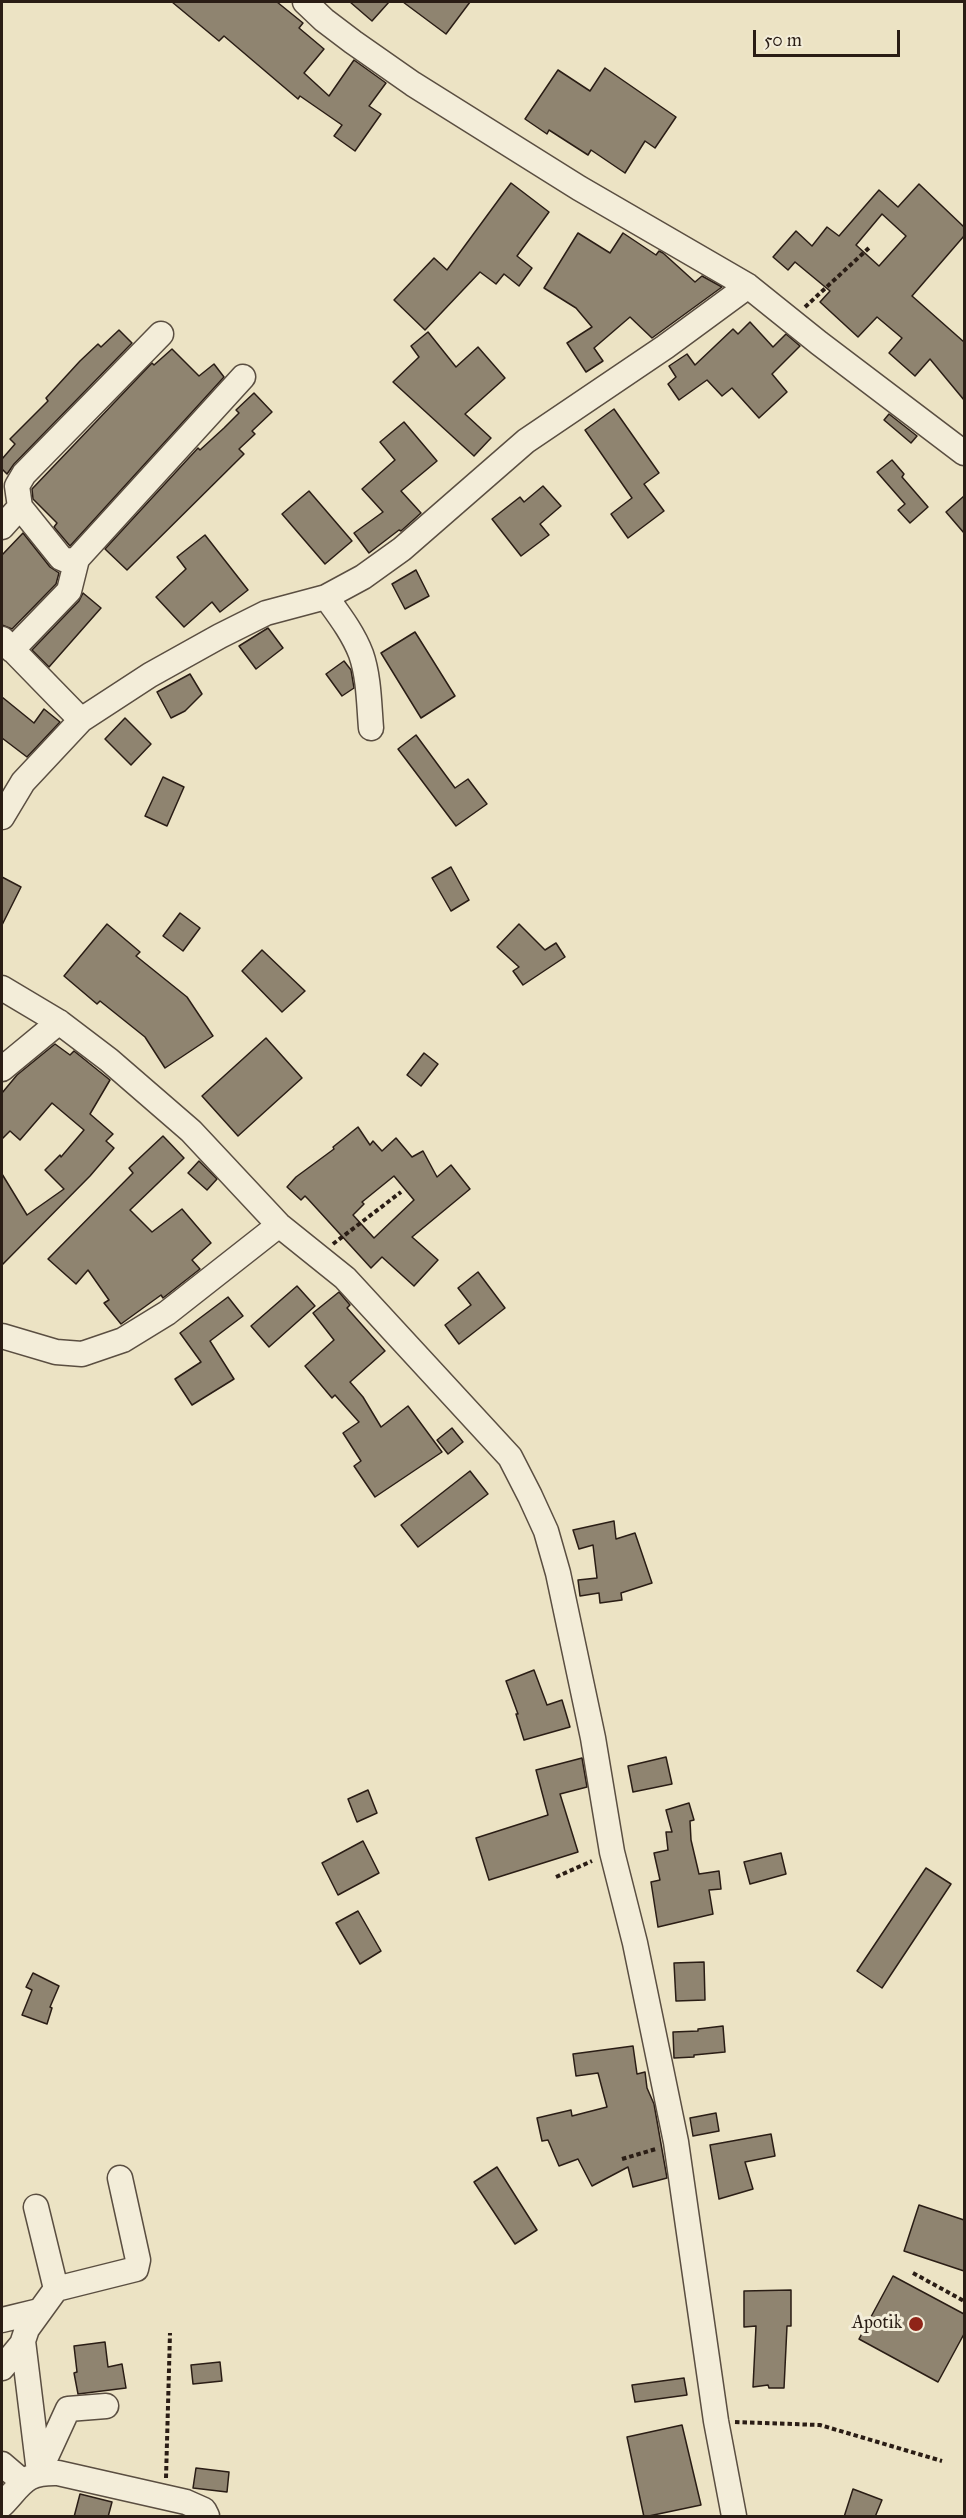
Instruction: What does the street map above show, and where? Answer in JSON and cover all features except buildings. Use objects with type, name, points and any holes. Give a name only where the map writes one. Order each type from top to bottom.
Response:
[{"type":"street","points":[[305,2],[352,42],[413,84],[579,188],[748,286],[964,453]]},
{"type":"street","points":[[2,817],[23,782],[81,720],[150,675],[220,636],[266,613],[326,597],[363,576],[402,549],[526,441],[665,347],[748,286]]},
{"type":"street","points":[[77,559],[68,561],[62,558],[7,519],[17,486],[24,474],[161,334]]},
{"type":"street","points":[[81,720],[7,644],[69,591],[77,559],[243,377]]},
{"type":"street","points":[[326,597],[351,633],[361,654],[367,676],[371,728]]},
{"type":"street","points":[[2,988],[59,1022],[109,1060],[191,1131],[279,1226],[345,1278],[510,1457],[530,1496],[546,1531],[558,1573],[593,1738],[612,1852],[635,1943],[676,2142],[716,2421],[734,2517]]},
{"type":"street","points":[[2,1069],[59,1022]]},
{"type":"street","points":[[2,1336],[56,1352],[82,1354],[123,1340],[166,1313],[279,1226]]},
{"type":"street","points":[[2,2368],[22,2344],[27,2329],[56,2289],[136,2269],[138,2260],[120,2178]]},
{"type":"street","points":[[36,2207],[56,2289]]},
{"type":"street","points":[[2,2320],[39,2311]]},
{"type":"street","points":[[22,2344],[31,2477]]},
{"type":"street","points":[[2,2505],[31,2477],[68,2409],[106,2406]]},
{"type":"street","points":[[2,2464],[31,2477],[58,2473],[166,2496],[197,2506],[204,2511],[207,2517]]},
{"type":"path","points":[[791,319],[871,246]]},
{"type":"path","points":[[318,1256],[401,1192]]},
{"type":"path","points":[[556,1877],[612,1852]]},
{"type":"path","points":[[622,2159],[676,2142]]},
{"type":"path","points":[[913,2273],[964,2301]]},
{"type":"path","points":[[166,2496],[170,2333]]},
{"type":"path","points":[[716,2421],[820,2426],[942,2461]]},
{"type":"place","name":"Apotik","points":[[916,2324]]}]
